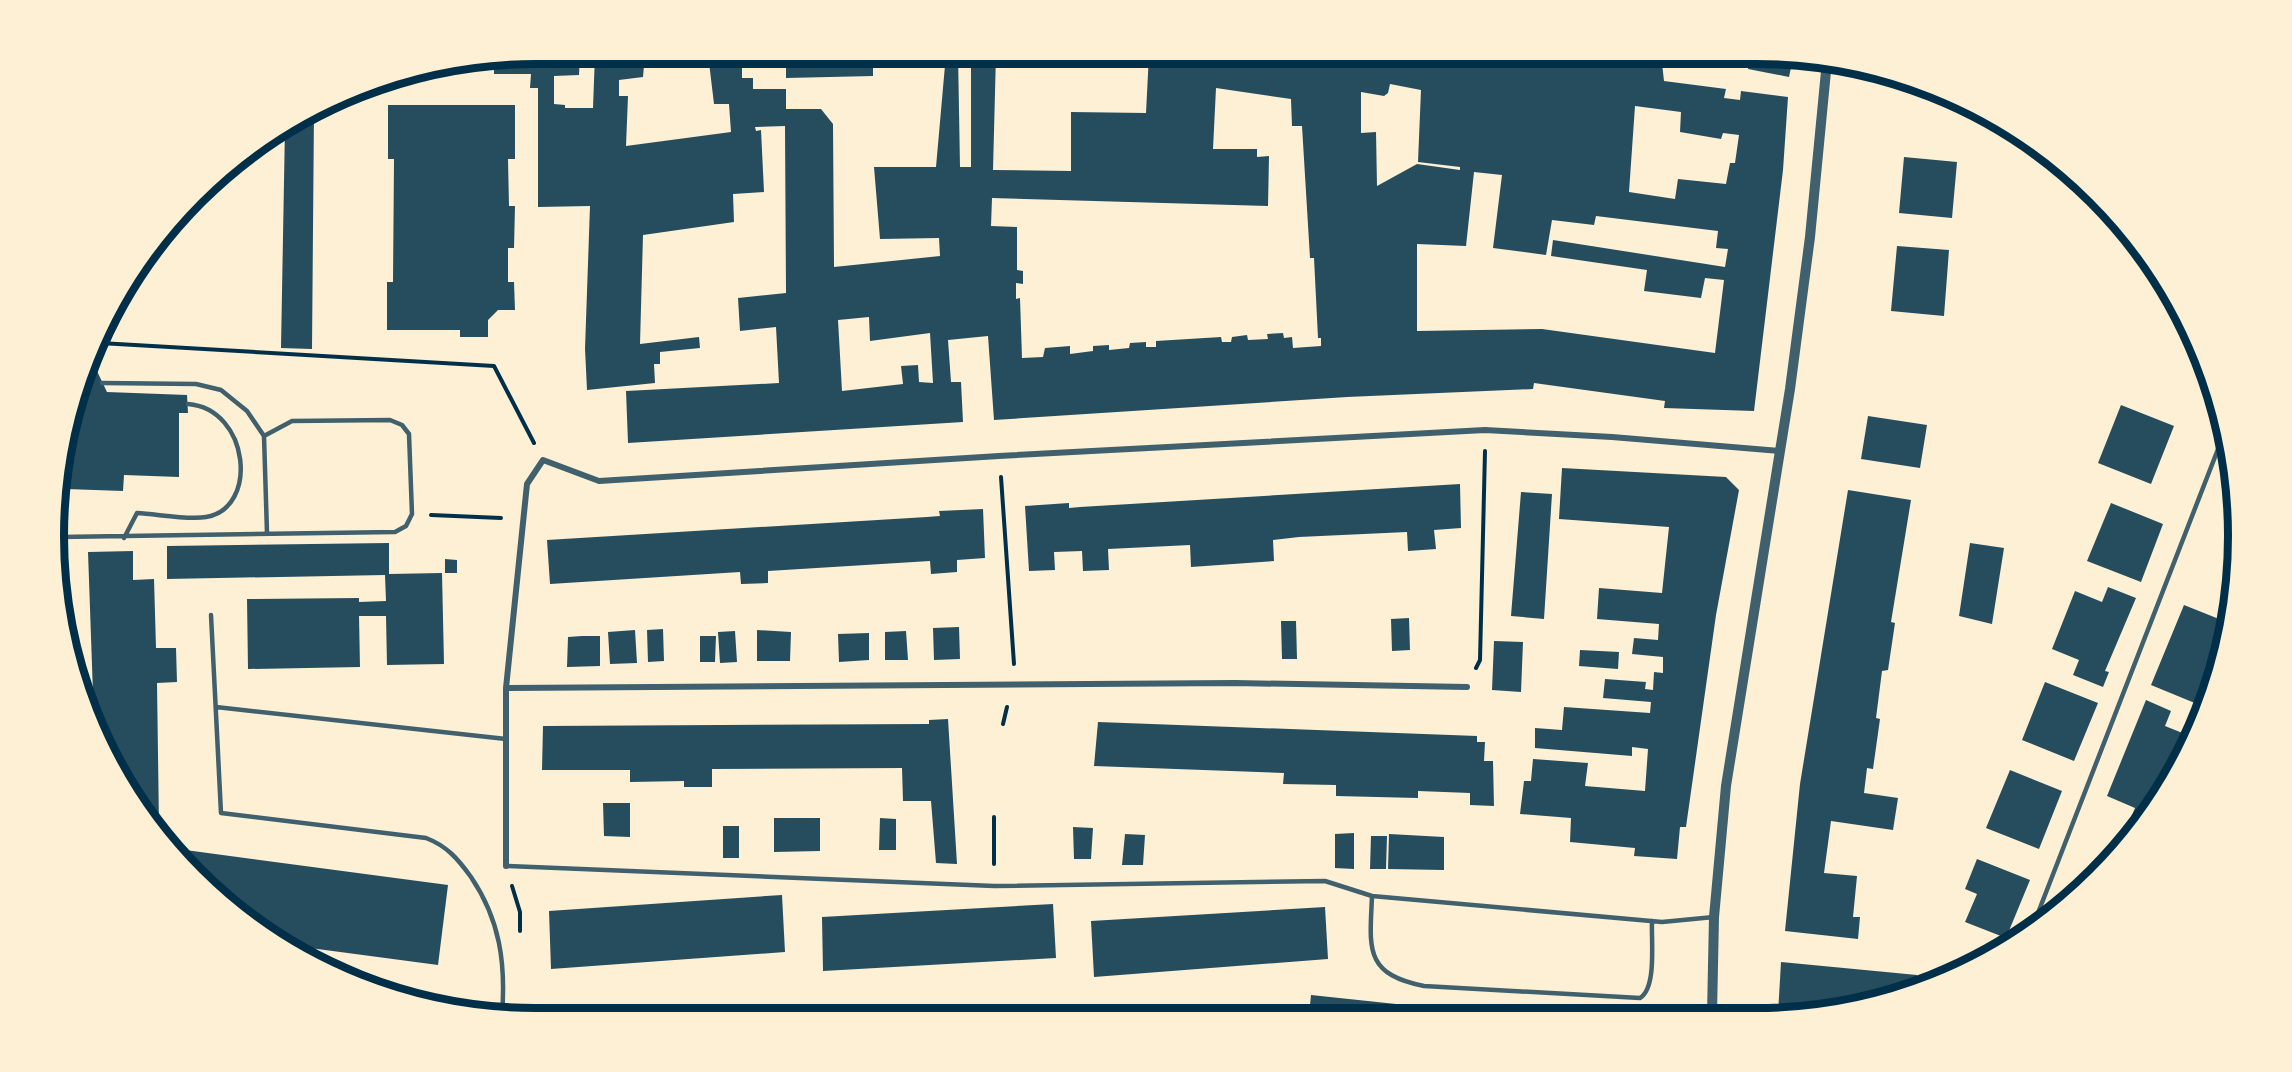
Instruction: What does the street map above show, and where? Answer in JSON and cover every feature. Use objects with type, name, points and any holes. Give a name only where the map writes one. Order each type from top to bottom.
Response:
[{"type":"street","points":[[1712,1008],[1714,917],[1726,786],[1780,452],[1810,237],[1826,70]]},
{"type":"street","points":[[506,866],[506,687],[527,484],[543,460],[599,481],[999,456],[1485,430],[1612,436],[1780,452]]},
{"type":"street","points":[[506,687],[1235,683],[1467,687]]},
{"type":"lane","points":[[102,382],[196,384],[221,390],[248,411],[264,436],[267,533]]},
{"type":"lane","points":[[124,538],[137,513],[207,517],[223,510],[235,498],[240,485],[238,442],[230,427],[216,414],[197,405],[188,404]]},
{"type":"lane","points":[[64,537],[124,538],[267,533],[395,532],[406,526],[412,514],[409,434],[402,425],[390,420],[292,421],[264,436]]},
{"type":"lane","points":[[2038,913],[2219,448]]},
{"type":"lane","points":[[211,615],[221,813],[426,838],[442,844],[475,884],[493,916],[501,946],[504,978],[502,1006]]},
{"type":"lane","points":[[216,706],[506,739]]},
{"type":"lane","points":[[506,866],[994,886],[1325,881],[1372,896],[1652,921],[1714,917]]},
{"type":"lane","points":[[1372,896],[1370,945],[1376,962],[1393,975],[1424,986],[1640,998],[1646,995],[1650,983],[1652,921]]},
{"type":"path","points":[[106,343],[494,366],[543,460]]},
{"type":"path","points":[[1467,687],[1480,660],[1485,430]]},
{"type":"path","points":[[999,456],[1015,662],[1012,686]]},
{"type":"path","points":[[412,514],[523,519]]},
{"type":"path","points":[[994,817],[994,886]]},
{"type":"building","points":[[580,64],[579,75],[554,76],[554,104],[565,105],[565,108],[593,108],[595,64],[644,64],[643,77],[619,80],[619,96],[628,96],[626,146],[731,132],[729,104],[714,104],[709,64],[742,64],[742,78],[753,78],[753,89],[786,89],[786,109],[821,109],[833,124],[834,267],[940,256],[939,238],[880,239],[874,167],[936,167],[945,64],[958,64],[960,167],[971,167],[971,64],[996,64],[993,170],[1071,171],[1071,112],[1146,113],[1148,64],[1662,64],[1664,81],[1726,89],[1724,98],[1740,100],[1741,91],[1788,97],[1783,170],[1754,411],[1664,408],[1665,401],[1534,383],[1533,389],[1347,397],[994,420],[988,336],[948,340],[951,382],[961,382],[963,422],[628,443],[626,391],[779,383],[776,327],[740,331],[738,298],[786,293],[785,126],[755,127],[756,131],[761,130],[764,192],[733,194],[734,222],[643,235],[640,344],[699,337],[700,348],[660,352],[660,364],[654,364],[655,383],[587,390],[585,349],[590,206],[538,207],[538,88],[530,88],[531,74],[494,74],[494,67]],"holes":[[[1390,84],[1421,90],[1418,162],[1460,167],[1460,170],[1417,164],[1377,186],[1376,132],[1361,133],[1361,92],[1384,96],[1388,93]],[[1216,88],[1291,99],[1292,126],[1302,126],[1310,258],[1314,258],[1318,338],[1321,338],[1321,346],[1293,348],[1292,337],[1284,338],[1283,333],[1267,334],[1268,339],[1248,340],[1247,335],[1232,337],[1231,342],[1222,342],[1221,337],[1156,341],[1156,347],[1146,347],[1146,342],[1130,343],[1129,348],[1109,350],[1109,345],[1093,346],[1093,351],[1070,354],[1070,346],[1045,348],[1043,357],[1022,358],[1020,298],[1016,299],[1016,283],[1023,284],[1023,271],[1017,270],[1017,227],[991,226],[992,198],[1268,206],[1269,156],[1257,157],[1257,149],[1213,149]],[[1635,106],[1681,112],[1680,132],[1721,139],[1723,133],[1739,135],[1735,163],[1730,163],[1726,184],[1678,179],[1675,199],[1629,192]],[[1474,172],[1502,175],[1493,248],[1546,255],[1552,220],[1594,225],[1596,216],[1718,231],[1716,248],[1728,249],[1725,267],[1553,240],[1551,256],[1647,270],[1644,291],[1701,298],[1705,278],[1724,280],[1715,353],[1542,329],[1417,331],[1417,244],[1466,246]],[[869,317],[870,341],[930,333],[933,383],[919,382],[918,365],[901,366],[903,384],[842,391],[838,320]]]},
{"type":"building","points":[[786,64],[873,64],[873,76],[786,78]]},
{"type":"building","points":[[1749,64],[1791,66],[1789,77],[1748,69]]},
{"type":"building","points":[[388,105],[515,105],[515,159],[508,159],[509,206],[515,206],[514,248],[508,248],[508,282],[514,282],[515,310],[498,310],[488,320],[488,337],[460,337],[460,330],[387,330],[387,282],[393,282],[394,159],[388,159]]},
{"type":"building","points":[[314,120],[312,349],[281,348],[285,137]]},
{"type":"building","points":[[1904,157],[1957,162],[1952,218],[1899,213]]},
{"type":"building","points":[[1897,246],[1949,250],[1944,316],[1891,311]]},
{"type":"building","points":[[95,370],[107,392],[187,395],[188,413],[179,413],[179,477],[124,475],[123,491],[68,489],[74,444]]},
{"type":"building","points":[[2121,405],[2174,426],[2151,484],[2098,463]]},
{"type":"building","points":[[1868,416],[1927,425],[1920,468],[1861,459]]},
{"type":"building","points":[[1562,468],[1726,477],[1739,490],[1716,615],[1686,827],[1680,827],[1677,859],[1634,856],[1635,848],[1570,842],[1571,818],[1520,814],[1524,781],[1531,781],[1533,759],[1588,763],[1585,786],[1645,791],[1648,749],[1632,747],[1632,756],[1535,748],[1535,728],[1562,730],[1564,707],[1650,713],[1651,702],[1603,698],[1605,679],[1646,682],[1645,689],[1653,690],[1654,672],[1663,673],[1663,657],[1632,654],[1634,638],[1658,640],[1659,624],[1597,619],[1599,588],[1662,593],[1669,527],[1559,519]]},
{"type":"building","points":[[1460,484],[1461,528],[1434,530],[1436,549],[1408,551],[1407,532],[1299,537],[1273,540],[1274,561],[1191,567],[1190,545],[1108,549],[1109,570],[1083,571],[1082,551],[1054,552],[1055,570],[1029,571],[1025,506],[1069,503],[1069,508]]},
{"type":"building","points":[[1848,490],[1911,500],[1891,622],[1895,623],[1888,670],[1882,671],[1876,718],[1880,719],[1873,769],[1867,768],[1864,793],[1898,798],[1893,830],[1831,821],[1824,873],[1857,876],[1853,917],[1860,917],[1858,939],[1785,931],[1800,784]]},
{"type":"building","points":[[1521,492],[1552,494],[1544,619],[1511,616]]},
{"type":"building","points":[[2111,503],[2163,524],[2141,582],[2087,561]]},
{"type":"building","points":[[983,509],[985,558],[957,560],[957,572],[931,574],[930,561],[768,571],[768,583],[741,584],[740,572],[550,584],[547,540],[927,517],[940,516],[939,511]]},
{"type":"building","points":[[389,543],[389,574],[442,573],[444,664],[387,665],[386,616],[359,616],[360,667],[248,669],[247,599],[359,598],[359,602],[386,601],[385,575],[167,579],[167,546]]},
{"type":"building","points":[[1970,543],[2004,548],[1992,624],[1959,616]]},
{"type":"building","points":[[133,551],[133,580],[154,579],[156,648],[176,648],[177,682],[157,683],[159,819],[113,745],[93,697],[88,552]]},
{"type":"building","points":[[445,559],[457,560],[457,573],[445,573]]},
{"type":"building","points":[[2108,587],[2136,598],[2105,671],[2109,672],[2103,687],[2073,675],[2079,660],[2052,649],[2075,591],[2102,602]]},
{"type":"building","points":[[2184,605],[2219,619],[2211,658],[2196,704],[2151,685]]},
{"type":"building","points":[[1409,618],[1410,650],[1392,651],[1391,619]]},
{"type":"building","points":[[1281,621],[1296,621],[1297,659],[1282,659]]},
{"type":"building","points":[[959,627],[960,659],[934,660],[933,628]]},
{"type":"building","points":[[663,629],[664,661],[648,662],[647,630]]},
{"type":"building","points":[[635,630],[637,663],[610,664],[608,632]]},
{"type":"building","points":[[757,630],[791,632],[790,661],[757,661]]},
{"type":"building","points":[[735,631],[737,662],[720,663],[718,632]]},
{"type":"building","points":[[906,631],[908,660],[885,660],[885,632]]},
{"type":"building","points":[[869,633],[869,660],[839,662],[838,634]]},
{"type":"building","points":[[600,636],[600,666],[567,667],[568,637]]},
{"type":"building","points":[[700,636],[716,636],[715,662],[700,662]]},
{"type":"building","points":[[1494,641],[1523,642],[1521,692],[1492,690]]},
{"type":"building","points":[[1580,650],[1619,652],[1618,669],[1579,666]]},
{"type":"building","points":[[2045,682],[2098,703],[2074,761],[2022,740]]},
{"type":"building","points":[[2146,700],[2171,711],[2165,726],[2184,734],[2164,772],[2130,823],[2135,808],[2107,796]]},
{"type":"building","points":[[948,719],[957,864],[936,863],[931,801],[903,801],[902,768],[712,769],[712,787],[684,787],[684,781],[630,782],[630,770],[542,770],[543,726],[929,724],[929,720]]},
{"type":"building","points":[[1098,722],[1477,736],[1477,742],[1485,742],[1484,761],[1493,761],[1494,806],[1470,805],[1470,793],[1418,791],[1418,798],[1336,796],[1336,785],[1283,784],[1284,773],[1094,766]]},
{"type":"building","points":[[2010,770],[2062,791],[2039,849],[1986,828]]},
{"type":"building","points":[[603,803],[630,803],[630,837],[604,836]]},
{"type":"building","points":[[774,818],[820,818],[820,851],[774,852]]},
{"type":"building","points":[[880,818],[896,819],[896,850],[879,850]]},
{"type":"building","points":[[723,826],[739,826],[739,858],[723,858]]},
{"type":"building","points":[[1073,827],[1093,828],[1091,859],[1074,859]]},
{"type":"building","points":[[1354,833],[1354,869],[1335,868],[1335,834]]},
{"type":"building","points":[[1125,834],[1145,835],[1143,865],[1122,865]]},
{"type":"building","points":[[1389,834],[1444,837],[1444,870],[1388,869]]},
{"type":"building","points":[[1371,836],[1387,836],[1386,869],[1370,869]]},
{"type":"building","points":[[185,850],[448,885],[438,965],[306,948],[249,910]]},
{"type":"building","points":[[1977,859],[2030,880],[2007,934],[2003,937],[1965,922],[1977,894],[1965,889]]},
{"type":"building","points":[[782,895],[785,952],[551,969],[549,911]]},
{"type":"building","points":[[1053,904],[1056,958],[823,971],[822,917]]},
{"type":"building","points":[[1325,907],[1328,959],[1094,977],[1091,921]]},
{"type":"building","points":[[1781,962],[1917,975],[1917,979],[1908,982],[1848,998],[1778,1007]]},
{"type":"building","points":[[1311,995],[1434,1008],[1310,1008]]}]
